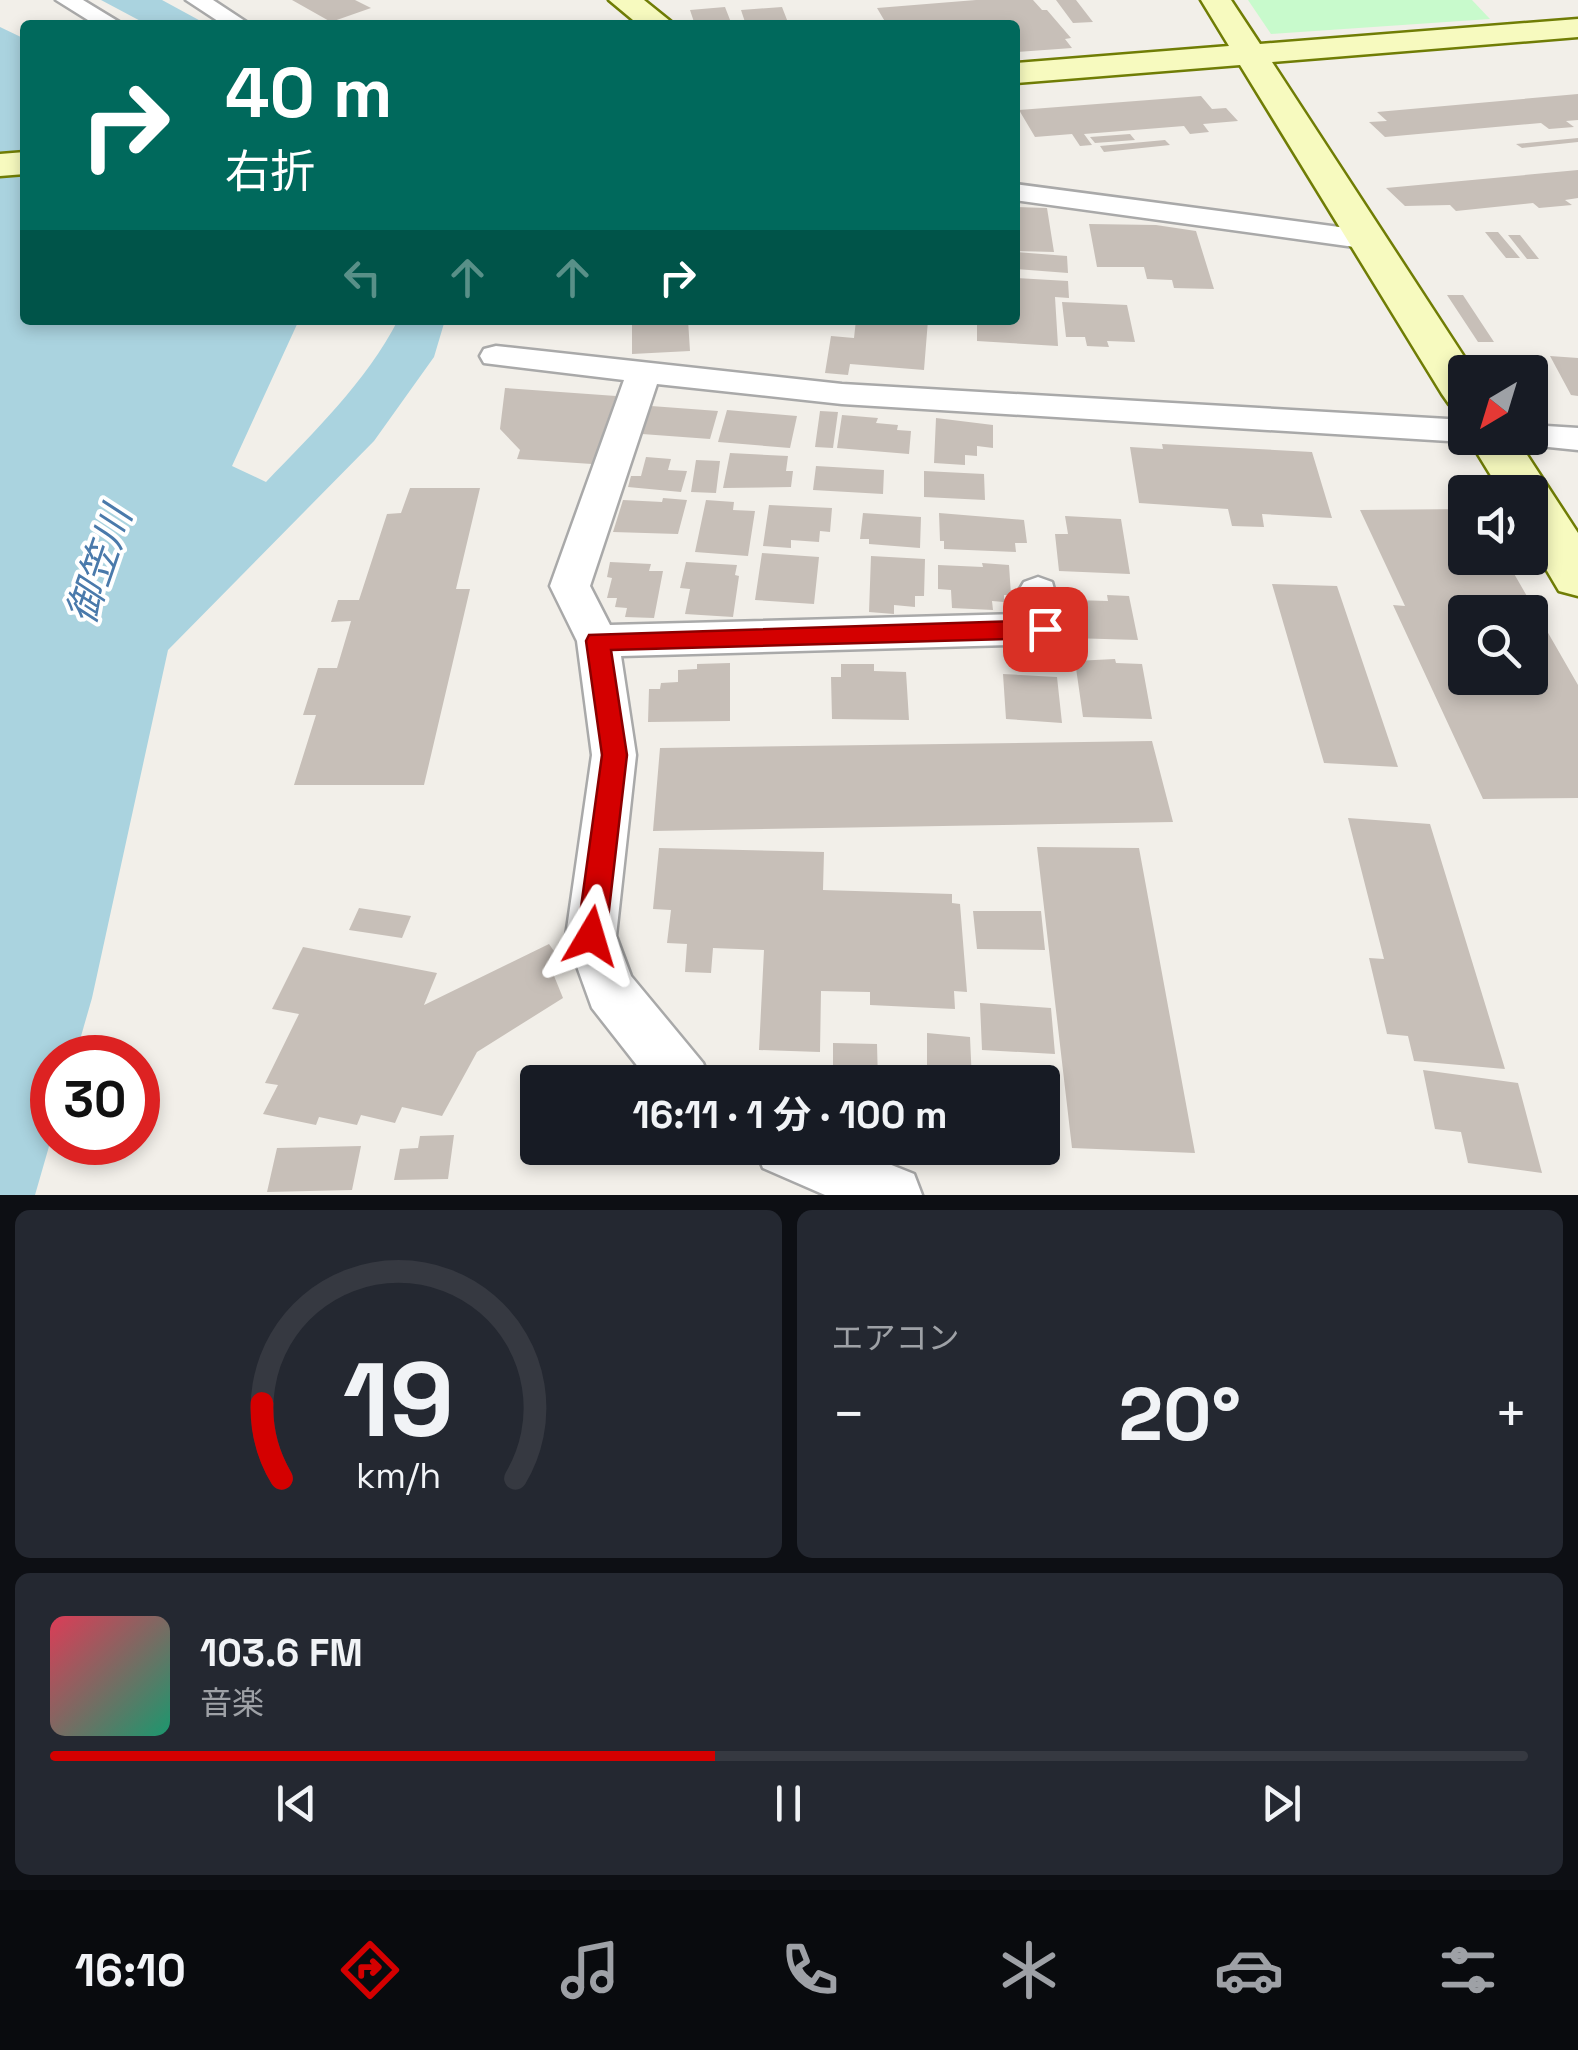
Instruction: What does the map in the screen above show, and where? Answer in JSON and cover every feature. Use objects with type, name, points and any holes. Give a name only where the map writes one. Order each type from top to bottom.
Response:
[{"type":"street","points":[[67,0],[104,20]]},
{"type":"street","points":[[197,0],[231,20]]},
{"type":"street","points":[[624,0],[652,20]]},
{"type":"street","points":[[1216,0],[1448,367]]},
{"type":"street","points":[[1020,84],[1578,28]]},
{"type":"street","points":[[1020,73],[1578,42]]},
{"type":"street","points":[[1020,193],[1369,240]]},
{"type":"street","points":[[496,356],[842,394],[1448,430]]},
{"type":"street","points":[[644,372],[570,586],[598,641],[614,755],[591,936],[610,992],[670,1065]]},
{"type":"street","points":[[1548,437],[1578,439]]},
{"type":"street","points":[[1548,528],[1578,577]]},
{"type":"street","points":[[598,641],[1045,629],[1038,592]]},
{"type":"street","points":[[823,1165],[893,1195]]},
{"type":"green space","points":[[1248,0],[1472,0],[1490,19],[1271,34]]},
{"type":"water","points":[[101,0],[162,0],[199,20],[139,20]]},
{"type":"water","name":"御笠川","points":[[0,27],[20,37],[20,325],[297,325],[232,466],[266,482],[355,385],[395,325],[444,325],[434,357],[374,441],[168,650],[81,1035],[30,1035],[30,1165],[44,1165],[35,1195],[0,1195]]},
{"type":"building","points":[[292,0],[355,0],[371,8],[337,20],[327,20]]},
{"type":"building","points":[[1033,0],[1071,38],[1065,39],[1072,48],[1020,52],[1020,20],[884,20],[877,8]]},
{"type":"building","points":[[1056,0],[1076,0],[1093,22],[1073,23]]},
{"type":"building","points":[[725,7],[730,20],[693,20],[690,10]]},
{"type":"building","points":[[782,7],[787,20],[744,20],[741,10]]},
{"type":"building","points":[[1578,94],[1578,120],[1566,121],[1574,127],[1549,129],[1541,123],[1385,137],[1369,122],[1387,121],[1377,112]]},
{"type":"building","points":[[1201,96],[1212,109],[1226,108],[1238,121],[1203,124],[1209,132],[1190,134],[1184,126],[1084,134],[1092,145],[1080,146],[1072,134],[1035,137],[1020,110]]},
{"type":"building","points":[[1130,134],[1135,140],[1095,143],[1090,137]]},
{"type":"building","points":[[1578,138],[1578,142],[1522,148],[1516,144]]},
{"type":"building","points":[[1165,140],[1170,145],[1104,152],[1100,146]]},
{"type":"building","points":[[1578,170],[1578,198],[1565,200],[1572,205],[1539,208],[1533,203],[1456,211],[1450,205],[1405,206],[1386,188]]},
{"type":"building","points":[[1020,207],[1047,208],[1054,252],[1020,251]]},
{"type":"building","points":[[1089,224],[1156,225],[1196,231],[1214,289],[1174,288],[1172,280],[1147,279],[1144,267],[1097,267]]},
{"type":"building","points":[[1485,232],[1498,232],[1520,258],[1506,258]]},
{"type":"building","points":[[1508,235],[1520,235],[1539,259],[1527,259]]},
{"type":"building","points":[[1020,252],[1067,256],[1068,273],[1020,269]]},
{"type":"building","points":[[1020,278],[1068,281],[1069,298],[1055,297],[1058,346],[977,341],[977,325],[1020,325]]},
{"type":"building","points":[[1447,295],[1463,295],[1494,342],[1478,342]]},
{"type":"building","points":[[1062,302],[1127,305],[1135,342],[1107,341],[1109,347],[1087,346],[1085,337],[1066,337]]},
{"type":"building","points":[[632,325],[688,325],[690,351],[632,354]]},
{"type":"building","points":[[855,325],[928,325],[924,370],[850,364],[848,375],[825,373],[831,336],[854,338]]},
{"type":"building","points":[[1550,356],[1578,358],[1578,396],[1571,395]]},
{"type":"building","points":[[505,388],[616,396],[592,464],[517,459],[520,450],[500,429]]},
{"type":"building","points":[[651,406],[718,411],[710,439],[642,434]]},
{"type":"building","points":[[727,410],[797,416],[790,448],[718,442]]},
{"type":"building","points":[[820,411],[838,412],[833,448],[815,447]]},
{"type":"building","points":[[842,415],[878,418],[876,423],[911,431],[909,454],[837,448]]},
{"type":"building","points":[[936,418],[993,425],[993,448],[977,446],[977,456],[965,455],[965,465],[934,463]]},
{"type":"building","points":[[1162,444],[1312,452],[1332,518],[1262,514],[1264,527],[1232,526],[1228,509],[1139,503],[1130,447],[1163,449]]},
{"type":"building","points":[[730,453],[788,456],[786,471],[793,471],[791,487],[723,488]]},
{"type":"building","points":[[646,457],[671,459],[668,470],[687,471],[681,492],[628,487],[631,476],[641,476]]},
{"type":"building","points":[[696,460],[720,461],[716,493],[691,492]]},
{"type":"building","points":[[816,466],[884,470],[883,494],[813,490]]},
{"type":"building","points":[[924,471],[984,474],[985,500],[924,497]]},
{"type":"building","points":[[410,488],[480,488],[456,589],[470,589],[424,785],[294,785],[316,715],[303,715],[318,668],[337,668],[351,621],[331,622],[338,600],[359,600],[387,514],[401,513]]},
{"type":"building","points":[[663,498],[687,500],[678,534],[613,532],[623,500],[662,502]]},
{"type":"building","points":[[706,500],[734,502],[733,510],[755,511],[748,556],[695,552]]},
{"type":"building","points":[[769,505],[832,508],[830,532],[820,531],[819,542],[791,540],[791,548],[763,546]]},
{"type":"building","points":[[1448,509],[1448,575],[1515,575],[1526,595],[1448,595],[1448,695],[1548,695],[1548,633],[1578,685],[1578,798],[1483,799],[1393,605],[1405,606],[1360,510]]},
{"type":"building","points":[[863,513],[921,517],[920,548],[869,544],[869,539],[860,539]]},
{"type":"building","points":[[939,513],[1024,520],[1027,543],[1015,543],[1016,552],[944,549]]},
{"type":"building","points":[[1065,516],[1121,519],[1130,574],[1059,571],[1055,534],[1068,534]]},
{"type":"building","points":[[762,553],[819,557],[814,604],[755,600]]},
{"type":"building","points":[[871,556],[925,559],[924,596],[915,596],[915,607],[894,605],[894,614],[869,612]]},
{"type":"building","points":[[610,562],[651,564],[649,571],[663,571],[654,618],[625,617],[627,608],[615,607],[617,598],[607,598],[612,578],[607,577]]},
{"type":"building","points":[[686,562],[737,565],[733,617],[685,614],[690,589],[680,588]]},
{"type":"building","points":[[982,563],[1009,565],[1011,595],[1004,595],[1004,602],[992,601],[993,610],[952,608],[951,590],[938,589],[938,565],[983,567]]},
{"type":"building","points":[[1272,584],[1337,586],[1398,767],[1324,763]]},
{"type":"building","points":[[1107,595],[1129,596],[1138,640],[1071,638],[1068,618],[1076,618],[1074,600],[1108,601]]},
{"type":"building","points":[[1115,659],[1116,663],[1142,664],[1152,719],[1083,717],[1075,661]]},
{"type":"building","points":[[730,663],[730,721],[648,722],[649,689],[660,689],[661,683],[678,682],[678,670],[697,669],[697,664]]},
{"type":"building","points":[[841,664],[874,664],[874,671],[906,672],[909,720],[832,719],[831,677],[841,677]]},
{"type":"building","points":[[1003,674],[1057,677],[1062,723],[1006,719]]},
{"type":"building","points":[[1152,741],[1173,822],[653,831],[660,748]]},
{"type":"building","points":[[1348,818],[1430,824],[1505,1069],[1414,1061],[1408,1036],[1387,1034],[1369,958],[1384,959]]},
{"type":"building","points":[[1037,847],[1139,848],[1195,1153],[1072,1148]]},
{"type":"building","points":[[659,848],[824,852],[823,890],[952,894],[952,903],[960,904],[967,992],[954,991],[955,1009],[870,1005],[870,992],[821,991],[820,1052],[759,1050],[764,950],[713,948],[711,973],[685,972],[687,944],[667,943],[671,910],[653,909]]},
{"type":"building","points":[[359,908],[411,916],[402,938],[349,930]]},
{"type":"building","points":[[973,911],[1041,911],[1045,950],[977,949]]},
{"type":"building","points":[[549,944],[561,961],[550,966],[563,998],[477,1052],[442,1116],[402,1107],[395,1123],[361,1115],[357,1125],[319,1117],[316,1125],[263,1114],[278,1085],[265,1083],[299,1014],[272,1009],[303,947],[437,973],[424,1005]]},
{"type":"building","points":[[980,1003],[1051,1008],[1055,1054],[982,1050]]},
{"type":"building","points":[[927,1033],[970,1037],[971,1065],[927,1065]]},
{"type":"building","points":[[833,1043],[877,1044],[878,1065],[833,1065]]},
{"type":"building","points":[[1423,1070],[1518,1083],[1542,1173],[1468,1163],[1461,1132],[1435,1129]]},
{"type":"building","points":[[454,1135],[448,1179],[394,1180],[400,1149],[418,1148],[420,1136]]},
{"type":"building","points":[[361,1146],[352,1190],[267,1192],[277,1148]]},
{"type":"route","points":[[591,936],[614,755],[598,641],[1045,629]]}]
